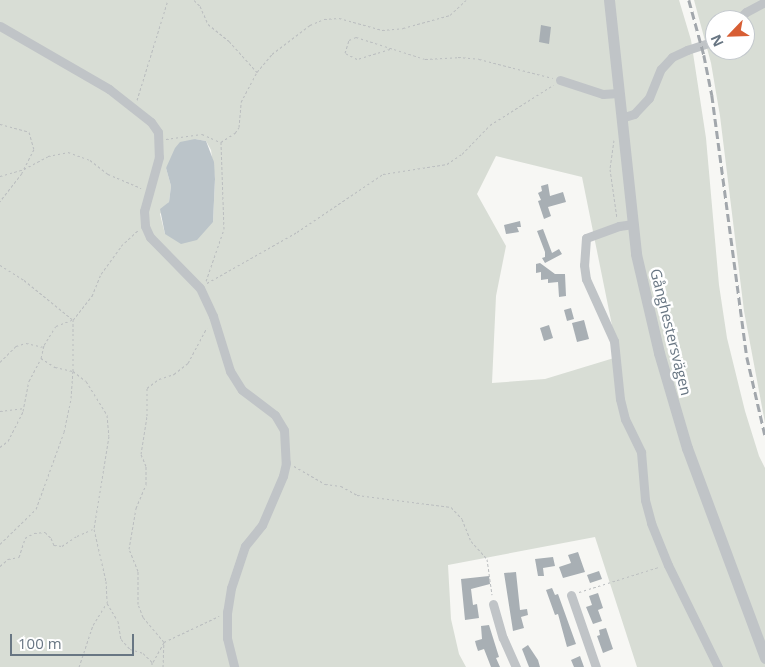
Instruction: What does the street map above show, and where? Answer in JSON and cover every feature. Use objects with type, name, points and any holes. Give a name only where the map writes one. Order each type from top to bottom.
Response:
[{"type":"street","name":"Gånghestersvägen","points":[[609,0],[636,254],[658,353],[687,448],[765,658]]},
{"type":"street","points":[[750,10],[765,2]]},
{"type":"street","points":[[0,26],[109,88],[135,107],[151,122],[158,132],[160,140],[159,157],[144,211],[145,226],[150,237],[200,288],[213,316],[230,372],[242,390],[275,415],[284,430],[286,463],[262,525],[245,546],[237,566],[226,612],[227,638],[234,667]]},
{"type":"street","points":[[621,118],[634,114],[649,98],[662,69],[672,57],[705,44]]},
{"type":"street","points":[[560,80],[603,94],[618,93]]},
{"type":"street","points":[[632,224],[619,226],[586,238],[584,265],[586,279],[614,341],[620,399],[625,419],[641,452],[645,500],[651,523],[668,565],[718,667]]},
{"type":"street","points":[[571,595],[596,667]]},
{"type":"street","points":[[493,604],[503,638],[516,667]]},
{"type":"path","points":[[135,107],[168,0]]},
{"type":"path","points":[[194,0],[200,6],[208,24],[229,41],[257,72]]},
{"type":"path","points":[[221,142],[236,133],[239,127],[241,102],[257,72],[272,54],[310,25],[324,19],[339,18],[382,30],[403,28],[450,15],[466,0]]},
{"type":"path","points":[[390,49],[357,59],[346,53],[349,40],[356,37],[368,39],[390,49],[426,59],[458,57],[479,59],[560,80]]},
{"type":"path","points":[[221,142],[224,229],[206,283],[297,232],[384,174],[447,164],[462,154],[490,125],[560,80]]},
{"type":"path","points":[[0,124],[28,132],[34,149],[24,169],[0,201]]},
{"type":"path","points":[[160,140],[202,134],[221,142]]},
{"type":"path","points":[[0,176],[24,169],[48,156],[68,152],[90,160],[108,174],[149,192]]},
{"type":"path","points":[[0,447],[8,441],[24,408],[30,382],[41,358],[43,347],[56,326],[73,320],[92,296],[101,274],[121,246],[145,226]]},
{"type":"path","points":[[0,265],[24,280],[73,320]]},
{"type":"path","points":[[163,667],[164,642],[143,618],[138,604],[138,571],[129,550],[136,508],[146,484],[146,466],[140,454],[147,416],[148,388],[159,379],[174,374],[188,362],[213,316]]},
{"type":"path","points":[[0,544],[36,508],[64,432],[71,398],[73,320]]},
{"type":"path","points":[[0,362],[16,346],[26,343],[43,347]]},
{"type":"path","points":[[41,358],[55,367],[73,371],[86,381],[107,415],[109,436],[94,529],[106,581],[107,603],[118,621],[121,639],[130,649],[143,653],[152,662]]},
{"type":"path","points":[[0,411],[24,408]]},
{"type":"path","points":[[286,463],[325,484],[341,486],[357,495],[452,507],[462,519],[471,541],[487,559],[493,604]]},
{"type":"path","points":[[0,566],[8,559],[19,557],[25,538],[34,533],[45,532],[51,538],[54,545],[62,546],[77,536],[94,529]]},
{"type":"path","points":[[571,595],[668,565]]},
{"type":"path","points":[[79,667],[93,625],[107,603]]},
{"type":"path","points":[[152,667],[152,662],[164,642],[226,612]]},
{"type":"shaded area","points":[[0,0],[679,0],[691,40],[706,138],[719,285],[727,338],[745,411],[759,456],[765,468],[765,667],[637,667],[595,537],[448,565],[451,619],[459,654],[466,667],[0,667]],"holes":[[[195,139],[206,141],[211,150],[215,179],[213,222],[165,234],[160,214],[169,202],[171,186],[166,168]],[[496,156],[582,177],[618,355],[614,358],[545,379],[492,383],[496,296],[506,246],[477,194]]]},
{"type":"shaded area","points":[[694,0],[765,0],[765,423],[744,311],[720,116],[710,60],[755,60],[755,10],[705,10],[705,41]]},
{"type":"shaded area","points":[[195,139],[206,141],[214,162],[213,222],[197,240],[181,244],[165,234],[160,209],[169,202],[171,186],[166,168],[175,148],[180,142]]},
{"type":"building","points":[[541,25],[551,27],[549,44],[539,42]]},
{"type":"building","points":[[548,184],[550,196],[563,192],[566,202],[548,207],[551,216],[544,219],[538,201],[541,200],[538,193],[542,191],[541,186]]},
{"type":"building","points":[[520,221],[521,227],[517,227],[519,232],[506,234],[504,225]]},
{"type":"building","points":[[543,229],[552,253],[559,249],[562,254],[545,263],[542,258],[545,257],[545,252],[537,231]]},
{"type":"building","points":[[540,263],[555,274],[565,274],[566,296],[559,297],[558,282],[548,283],[548,279],[541,280],[541,272],[536,273],[536,264]]},
{"type":"building","points":[[571,308],[574,319],[567,321],[564,310]]},
{"type":"building","points":[[584,320],[589,339],[577,342],[572,323]]},
{"type":"building","points":[[549,325],[553,338],[544,341],[540,328]]},
{"type":"building","points":[[578,552],[585,572],[563,578],[559,567],[571,563],[568,555]]},
{"type":"building","points":[[553,557],[555,566],[543,568],[544,576],[538,576],[535,559]]},
{"type":"building","points":[[599,571],[602,579],[590,583],[587,575]]},
{"type":"building","points":[[516,572],[520,610],[527,609],[528,615],[521,617],[524,628],[513,631],[504,573]]},
{"type":"building","points":[[489,576],[490,584],[471,589],[473,605],[477,604],[479,618],[465,620],[461,579]]},
{"type":"building","points":[[552,588],[555,595],[558,594],[576,644],[567,647],[558,614],[555,615],[546,590]]},
{"type":"building","points":[[598,593],[603,608],[598,610],[602,621],[593,624],[586,607],[592,605],[589,596]]},
{"type":"building","points":[[489,625],[499,657],[496,658],[500,667],[491,667],[484,649],[478,651],[476,645],[475,641],[482,639],[481,626]]},
{"type":"building","points":[[606,628],[613,649],[603,653],[597,636],[600,635],[599,630]]},
{"type":"building","points":[[528,645],[538,660],[540,667],[529,667],[522,649]]},
{"type":"building","points":[[580,656],[584,667],[574,667],[571,660]]},
{"type":"railway","points":[[689,0],[704,55],[712,95],[747,357],[765,435]]}]
